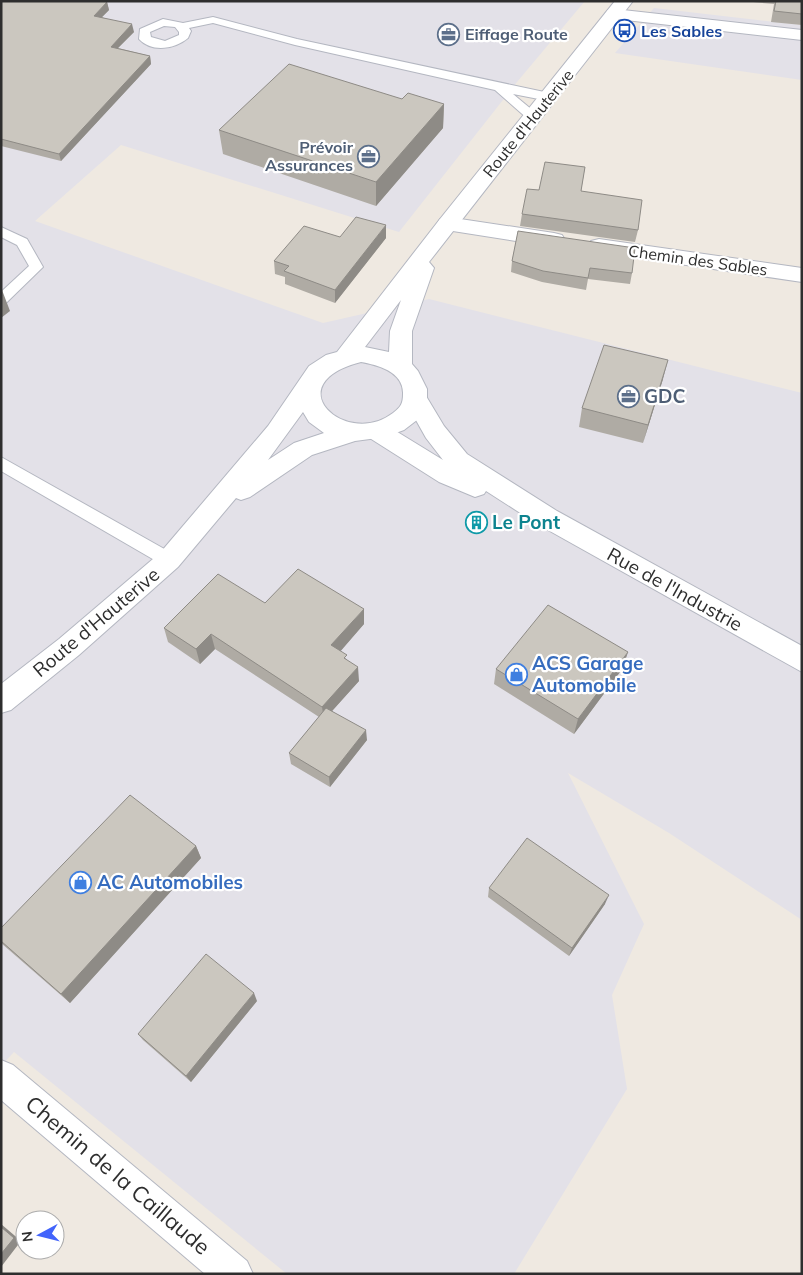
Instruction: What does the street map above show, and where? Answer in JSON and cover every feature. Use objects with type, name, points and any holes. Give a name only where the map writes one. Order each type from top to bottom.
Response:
[{"type":"main road","points":[[619,7],[802,36]]},
{"type":"main road","name":"Route d'Hauterive","points":[[346,356],[447,224],[619,7]]},
{"type":"main road","name":"Chemin des Sables","points":[[447,224],[802,274]]},
{"type":"main road","name":"Route d'Hauterive","points":[[400,365],[402,331],[431,245]]},
{"type":"main road","points":[[375,355],[400,365],[414,383],[415,398],[411,408],[403,418],[391,426],[366,431],[338,429],[324,422],[313,412],[308,400],[308,388],[312,377],[320,368],[346,356],[375,355]]},
{"type":"main road","name":"Route d'Hauterive","points":[[178,550],[277,432],[308,388]]},
{"type":"main road","name":"Rue de l'Industrie","points":[[415,398],[435,432],[458,461],[548,518],[802,660]]},
{"type":"main road","name":"Route d'Hauterive","points":[[1,701],[69,648],[178,550],[248,483],[303,449],[366,431]]},
{"type":"main road","name":"Rue de l'Industrie","points":[[366,431],[448,475],[548,518]]},
{"type":"main road","name":"Chemin de la Caillaude","points":[[1,1077],[234,1274]]},
{"type":"lane","points":[[182,27],[195,22],[213,20],[295,42],[500,88],[549,97]]},
{"type":"lane","points":[[500,88],[533,117]]},
{"type":"lane","points":[[1,231],[22,242],[36,267],[1,300]]},
{"type":"lane","points":[[1,462],[178,550]]},
{"type":"shaded area","points":[[1,1],[585,1],[517,82],[399,232],[121,145],[35,221],[323,323],[429,299],[802,393],[802,920],[669,833],[568,773],[644,924],[612,995],[627,1089],[514,1274],[287,1274],[14,1052],[1,1066]]},
{"type":"shaded area","points":[[654,8],[802,25],[802,80],[615,53]]},
{"type":"building","points":[[1,1],[107,2],[94,16],[132,24],[111,47],[150,56],[59,154],[1,139]]},
{"type":"building","points":[[776,1],[802,1],[802,14],[774,11]]},
{"type":"building","points":[[289,64],[402,99],[408,93],[444,104],[376,182],[219,130]]},
{"type":"building","points":[[545,162],[585,167],[581,191],[642,200],[638,230],[522,214],[527,189],[539,190]]},
{"type":"building","points":[[356,217],[386,225],[335,290],[284,271],[289,266],[274,261],[304,226],[340,237]]},
{"type":"building","points":[[518,231],[635,248],[632,273],[590,268],[588,278],[543,271],[512,261]]},
{"type":"building","name":"GDC","points":[[604,345],[668,360],[648,425],[582,408]]},
{"type":"building","points":[[298,569],[364,609],[331,645],[347,655],[344,658],[358,667],[322,707],[211,634],[196,649],[164,628],[218,574],[265,603]]},
{"type":"building","points":[[548,605],[628,652],[578,719],[496,669]]},
{"type":"building","points":[[326,708],[366,730],[329,777],[289,753]]},
{"type":"building","points":[[130,795],[196,846],[61,994],[1,941],[1,928]]},
{"type":"building","points":[[527,838],[609,895],[572,948],[489,888]]},
{"type":"building","points":[[206,954],[254,993],[186,1076],[138,1034]]},
{"type":"building","points":[[1,1227],[14,1238],[1,1254]]},
{"type":"place","name":"Les Sables","points":[[625,31]]},
{"type":"place","name":"Eiffage Route","points":[[449,34]]},
{"type":"place","name":"Prévoir Assurances","points":[[369,156]]},
{"type":"place","name":"GDC","points":[[628,396]]},
{"type":"place","name":"Le Pont","points":[[476,522]]},
{"type":"place","name":"ACS Garage Automobile","points":[[516,674]]},
{"type":"place","name":"AC Automobiles","points":[[81,882]]}]
